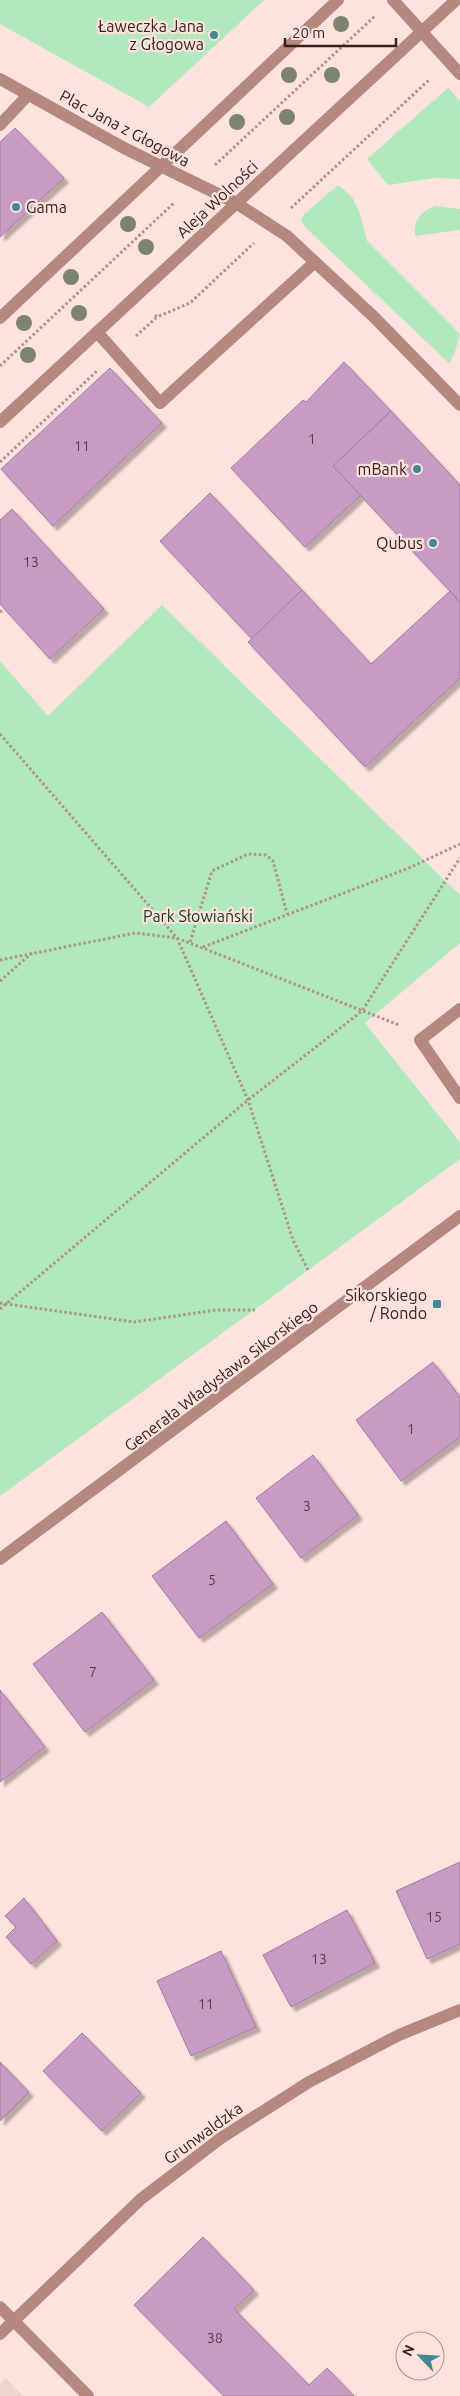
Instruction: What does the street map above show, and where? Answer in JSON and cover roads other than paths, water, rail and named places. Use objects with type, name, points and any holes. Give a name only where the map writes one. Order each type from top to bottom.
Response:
[{"type":"street","points":[[0,318],[338,0]]},
{"type":"street","points":[[393,0],[460,74]]},
{"type":"street","name":"Aleja Wolności","points":[[0,422],[456,0]]},
{"type":"street","name":"Plac Jana z Głogowa","points":[[0,79],[160,167],[236,203],[287,236],[374,317],[460,405]]},
{"type":"street","points":[[0,125],[28,95]]},
{"type":"street","points":[[97,332],[160,403],[315,262]]},
{"type":"street","points":[[460,1009],[420,1040],[460,1098]]},
{"type":"street","name":"Generała Władysława Sikorskiego","points":[[0,1559],[460,1216]]},
{"type":"street","name":"Grunwaldzka","points":[[0,2334],[141,2199],[221,2138],[308,2082],[399,2035],[460,2010]]},
{"type":"street","points":[[0,2307],[88,2396]]},
{"type":"place","name":"Ławeczka Jana z Głogowa","points":[[214,35]]},
{"type":"place","name":"Gama","points":[[16,207]]},
{"type":"place","name":"mBank","points":[[417,469]]},
{"type":"place","name":"Qubus","points":[[433,543]]},
{"type":"place","name":"Sikorskiego / Rondo","points":[[437,1304]]},
{"type":"park label","name":"Park Słowiański","points":[[198,916]]}]
